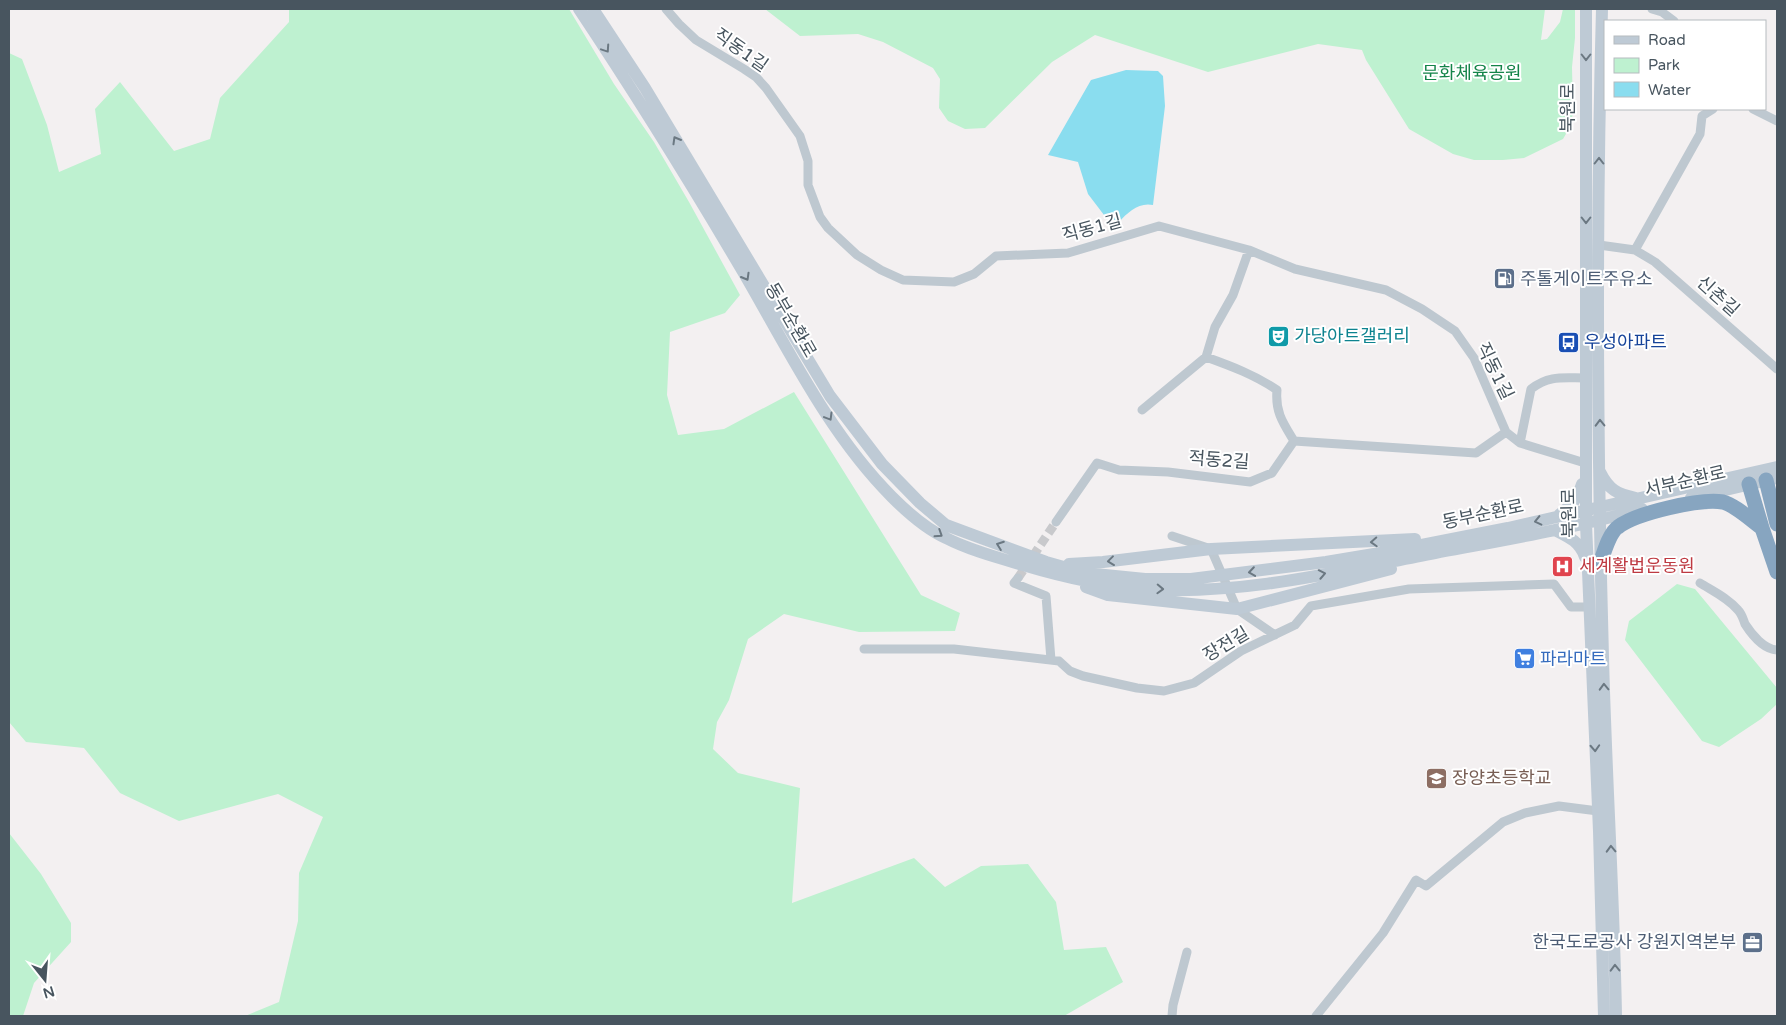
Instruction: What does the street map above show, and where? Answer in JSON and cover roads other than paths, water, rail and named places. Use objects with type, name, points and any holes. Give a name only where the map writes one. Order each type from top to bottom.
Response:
[{"type":"highway","points":[[1769,476],[1777,524]]},
{"type":"highway","points":[[1748,479],[1777,572]]},
{"type":"highway","points":[[1594,562],[1617,527],[1650,510],[1686,502],[1723,502],[1762,528]]},
{"type":"street","name":"동부순환로","points":[[579,9],[636,94],[721,233],[842,439],[891,496],[918,520],[945,538],[1001,558],[1049,567]]},
{"type":"street","name":"동부순환로","points":[[593,9],[645,88],[830,396],[882,464],[920,503],[946,525],[1049,567],[1094,583],[1143,589],[1173,590],[1219,588],[1295,579],[1387,557],[1494,536],[1555,530],[1586,524]]},
{"type":"street","name":"직동1길","points":[[666,9],[696,40],[744,68],[766,88],[800,136],[808,161],[808,185],[820,217],[828,228],[857,255],[881,270],[903,280],[954,282],[974,274],[996,256],[1068,253],[1159,226],[1249,250],[1295,269],[1386,290],[1422,309],[1455,331],[1474,358],[1506,432],[1520,443],[1585,469]]},
{"type":"street","name":"북원로","points":[[1586,9],[1599,379],[1600,472],[1600,521],[1589,607],[1598,812],[1616,1016]]},
{"type":"street","name":"북원로","points":[[1602,9],[1600,106],[1585,378],[1585,469],[1586,524],[1594,562],[1606,898],[1604,1016]]},
{"type":"street","points":[[1652,9],[1662,12],[1673,20]]},
{"type":"street","points":[[1635,250],[1700,134],[1702,116],[1711,110]]},
{"type":"street","points":[[1754,110],[1777,121]]},
{"type":"street","name":"신촌길","points":[[1593,245],[1635,250],[1654,262],[1777,369]]},
{"type":"street","points":[[1142,410],[1206,357],[1215,327],[1233,295],[1249,250]]},
{"type":"street","points":[[1206,357],[1238,368],[1263,380],[1277,390],[1276,404],[1282,422],[1294,441],[1476,453],[1506,432]]},
{"type":"street","points":[[1520,443],[1531,389],[1541,382],[1554,378],[1599,379]]},
{"type":"street","name":"적동2길","points":[[1056,522],[1097,463],[1119,470],[1168,472],[1250,482],[1272,473],[1294,441]]},
{"type":"street","name":"서부순환로","points":[[1586,510],[1639,498],[1769,476],[1777,467]]},
{"type":"street","points":[[1556,516],[1571,506],[1578,497],[1585,469]]},
{"type":"street","points":[[1600,472],[1607,484],[1615,491],[1623,495],[1639,498]]},
{"type":"street","name":"서부순환로","points":[[1686,502],[1748,479]]},
{"type":"street","name":"동부순환로","points":[[1494,536],[1556,516],[1586,510]]},
{"type":"street","name":"서부순환로","points":[[1586,524],[1650,510]]},
{"type":"street","points":[[1555,530],[1575,540],[1594,562]]},
{"type":"street","points":[[1172,536],[1211,549],[1237,609],[1275,635]]},
{"type":"street","points":[[1049,567],[1211,549],[1494,536]]},
{"type":"street","points":[[1049,567],[1108,595],[1237,609],[1494,536]]},
{"type":"street","points":[[1018,578],[1014,583],[1046,596],[1051,660]]},
{"type":"street","points":[[1700,583],[1730,602],[1740,612],[1744,622],[1762,644],[1777,650]]},
{"type":"street","name":"장전길","points":[[864,649],[954,649],[1059,661],[1070,671],[1083,676],[1137,688],[1164,691],[1194,683],[1242,651],[1295,625],[1311,606],[1409,589],[1554,584],[1571,607],[1589,607]]},
{"type":"street","points":[[1317,1016],[1383,933],[1416,880],[1426,886],[1503,822],[1526,813],[1559,806],[1598,812]]},
{"type":"street","points":[[1172,1016],[1186,952]]},
{"type":"water","points":[[1126,70],[1158,71],[1163,76],[1165,106],[1153,205],[1138,206],[1119,222],[1104,215],[1088,194],[1078,162],[1048,155],[1091,80]]},
{"type":"tunnel","points":[[1018,578],[1056,522]]},
{"type":"place","name":"주톨게이트주유소","points":[[1504,279]]},
{"type":"place","name":"가당아트갤러리","points":[[1278,336]]},
{"type":"place","name":"우성아파트","points":[[1568,342]]},
{"type":"place","name":"세계활법운동원","points":[[1563,566]]},
{"type":"place","name":"파라마트","points":[[1524,659]]},
{"type":"place","name":"장양초등학교","points":[[1436,778]]},
{"type":"place","name":"한국도로공사 강원지역본부","points":[[1752,942]]},
{"type":"park label","name":"문화체육공원","points":[[1472,73]]}]
